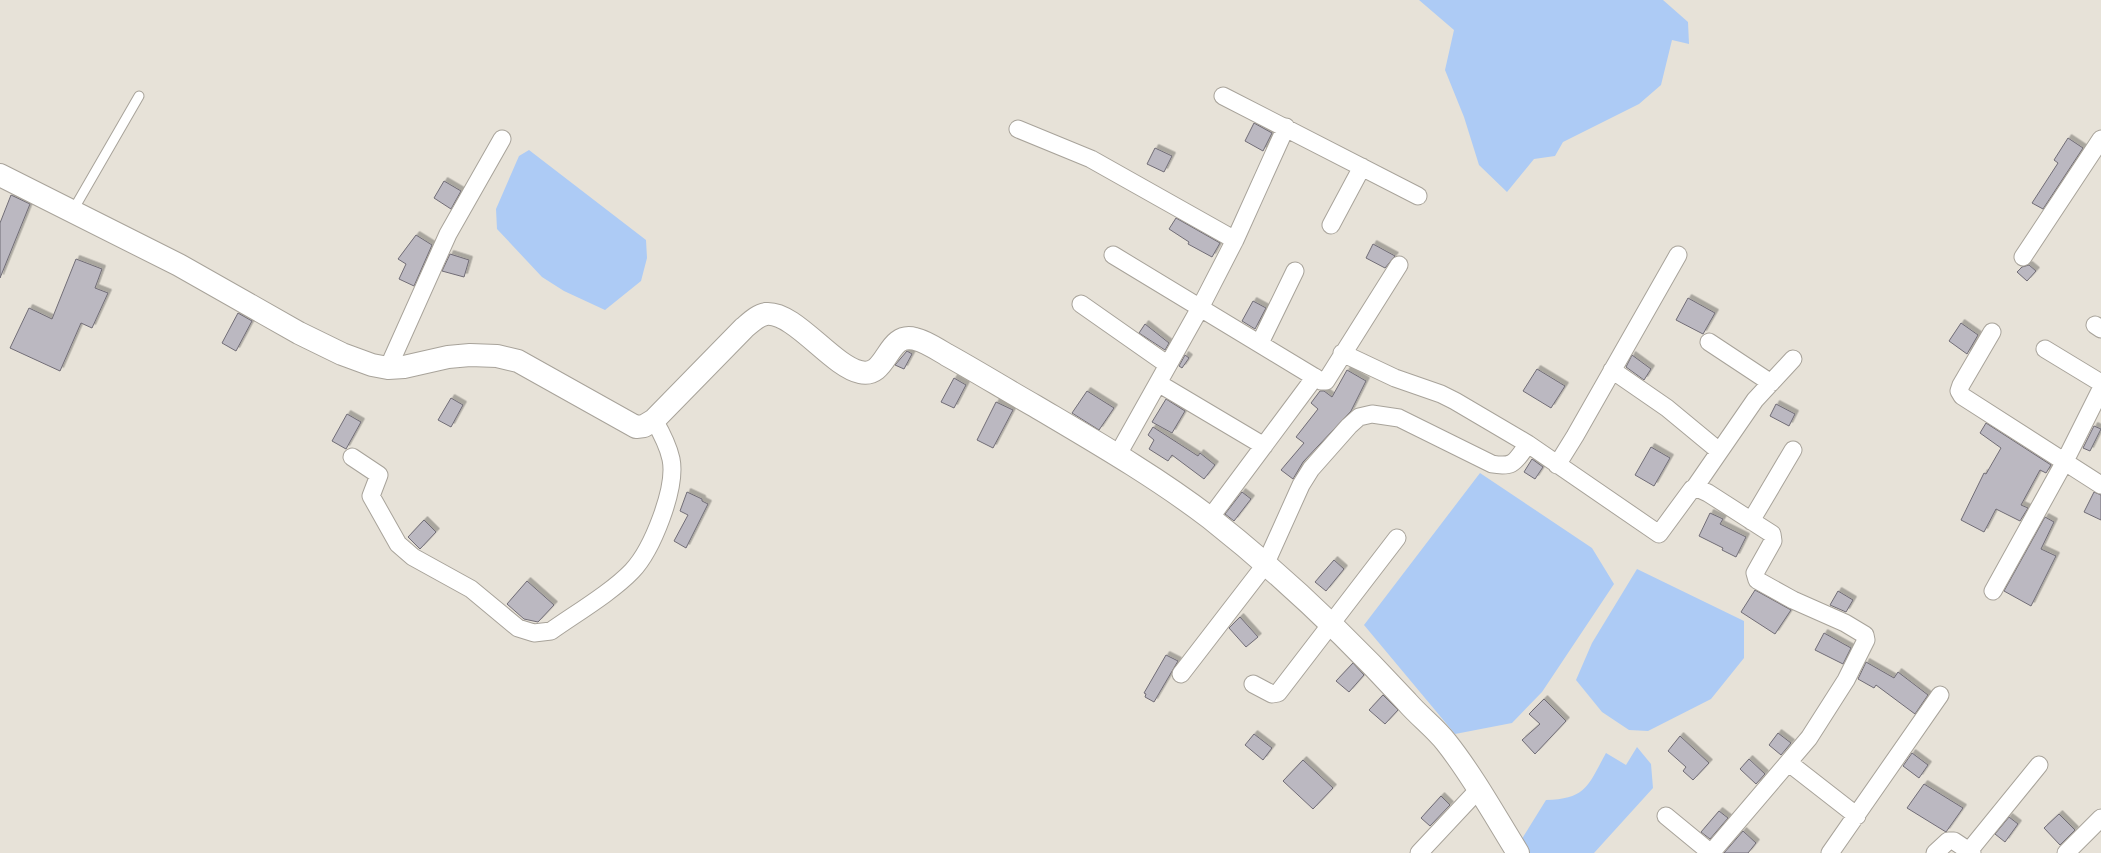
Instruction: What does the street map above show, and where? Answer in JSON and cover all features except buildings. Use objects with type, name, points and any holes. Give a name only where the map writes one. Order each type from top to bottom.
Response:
[{"type":"street","points":[[1223,96],[1418,196]]},
{"type":"street","points":[[1117,456],[1200,308],[1234,240],[1286,128]]},
{"type":"street","points":[[1018,129],[1091,159],[1234,240]]},
{"type":"street","points":[[388,368],[448,234],[502,139]]},
{"type":"street","points":[[2023,257],[2095,160],[2101,139]]},
{"type":"street","points":[[1331,225],[1362,167]]},
{"type":"street","points":[[0,175],[179,265],[299,333],[342,354],[372,365],[388,368],[404,367],[448,357],[470,354],[497,356],[518,361],[636,427],[644,426],[654,420],[744,328],[755,319],[765,314],[784,319],[847,366],[859,372],[870,373],[878,367],[894,343],[901,339],[914,338],[965,365],[1117,456],[1210,518],[1332,625],[1445,741],[1518,853]]},
{"type":"street","points":[[1114,255],[1321,381],[1326,381],[1342,353],[1399,265]]},
{"type":"street","points":[[1557,465],[1678,255]]},
{"type":"street","points":[[1260,343],[1295,271]]},
{"type":"street","points":[[1081,304],[1168,365]]},
{"type":"street","points":[[1992,332],[1959,392],[1962,396],[2064,463],[2101,485]]},
{"type":"street","points":[[1709,342],[1771,383]]},
{"type":"street","points":[[2045,349],[2101,383]]},
{"type":"street","points":[[1342,353],[1395,378],[1441,394],[1528,444],[1659,534],[1687,494],[1695,487],[1755,400],[1793,358]]},
{"type":"street","points":[[1612,370],[1667,408],[1719,452]]},
{"type":"street","points":[[1210,518],[1315,377]]},
{"type":"street","points":[[1158,383],[1264,446]]},
{"type":"street","points":[[1993,591],[2064,463],[2101,389]]},
{"type":"street","points":[[1181,674],[1265,565],[1300,485],[1322,455],[1359,417],[1372,414],[1399,418],[1492,464],[1506,466],[1514,462],[1528,444]]},
{"type":"street","points":[[352,457],[379,475],[371,496],[398,544],[413,557],[471,589],[518,628],[534,633],[542,633],[551,631],[622,580],[639,563],[654,538],[660,526],[672,468],[667,447],[654,420]]},
{"type":"street","points":[[1752,521],[1793,450]]},
{"type":"street","points":[[1666,816],[1711,853],[1809,738],[1846,680],[1867,638],[1851,626],[1793,600],[1757,580],[1755,573],[1774,537],[1772,534],[1695,487]]},
{"type":"street","points":[[1253,684],[1272,694],[1278,693],[1332,625],[1397,538]]},
{"type":"street","points":[[1830,853],[1940,695]]},
{"type":"street","points":[[1789,763],[1857,816]]},
{"type":"street","points":[[1935,853],[1948,841],[1954,840],[1970,852],[2039,765]]},
{"type":"street","points":[[1419,853],[1478,790]]},
{"type":"street","points":[[2066,853],[2101,818]]},
{"type":"lane","points":[[72,212],[139,96]]},
{"type":"water","points":[[1419,0],[1663,0],[1688,22],[1689,44],[1672,40],[1661,85],[1639,104],[1563,142],[1555,156],[1534,159],[1507,192],[1479,165],[1464,117],[1445,70],[1454,30]]},
{"type":"water","points":[[529,150],[646,240],[647,258],[641,281],[605,310],[564,291],[542,277],[497,229],[496,209],[519,156]]},
{"type":"water","points":[[1480,473],[1592,548],[1614,584],[1542,692],[1512,723],[1455,734],[1364,625]]},
{"type":"water","points":[[1637,569],[1744,621],[1744,658],[1711,699],[1648,731],[1629,730],[1602,712],[1576,680],[1592,643]]},
{"type":"water","points":[[1637,747],[1651,764],[1653,788],[1594,853],[1527,853],[1520,842],[1546,800],[1570,797],[1585,788],[1595,774],[1606,753],[1626,765]]}]
